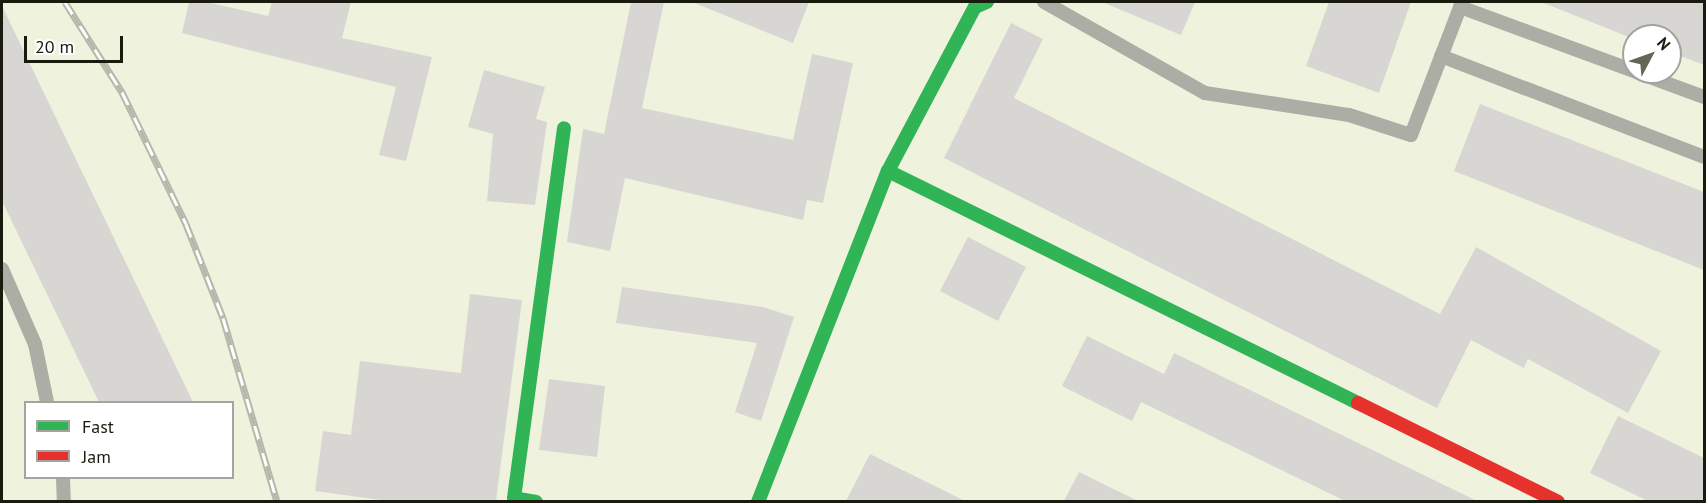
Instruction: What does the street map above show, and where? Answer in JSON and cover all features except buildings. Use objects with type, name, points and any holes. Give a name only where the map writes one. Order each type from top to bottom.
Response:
[{"type":"street","points":[[758,501],[888,171],[975,3]]},
{"type":"street","points":[[536,501],[514,498],[564,128]]},
{"type":"street","points":[[888,171],[1558,501]]},
{"type":"lane","points":[[1044,2],[1205,93],[1349,115],[1411,135],[1461,4],[1622,67]]},
{"type":"lane","points":[[1441,56],[1704,157]]},
{"type":"lane","points":[[1668,84],[1704,97]]},
{"type":"lane","points":[[2,269],[35,344],[47,401]]},
{"type":"lane","points":[[63,479],[64,501]]},
{"type":"railway","points":[[65,2],[122,92],[186,224],[223,318],[277,502]]},
{"type":"traffic: fast","points":[[758,502],[888,171],[975,7],[987,2]]},
{"type":"traffic: fast","points":[[536,502],[514,498],[564,128]]},
{"type":"traffic: fast","points":[[888,171],[1358,403]]},
{"type":"traffic: jam","points":[[1358,403],[1558,502]]}]
